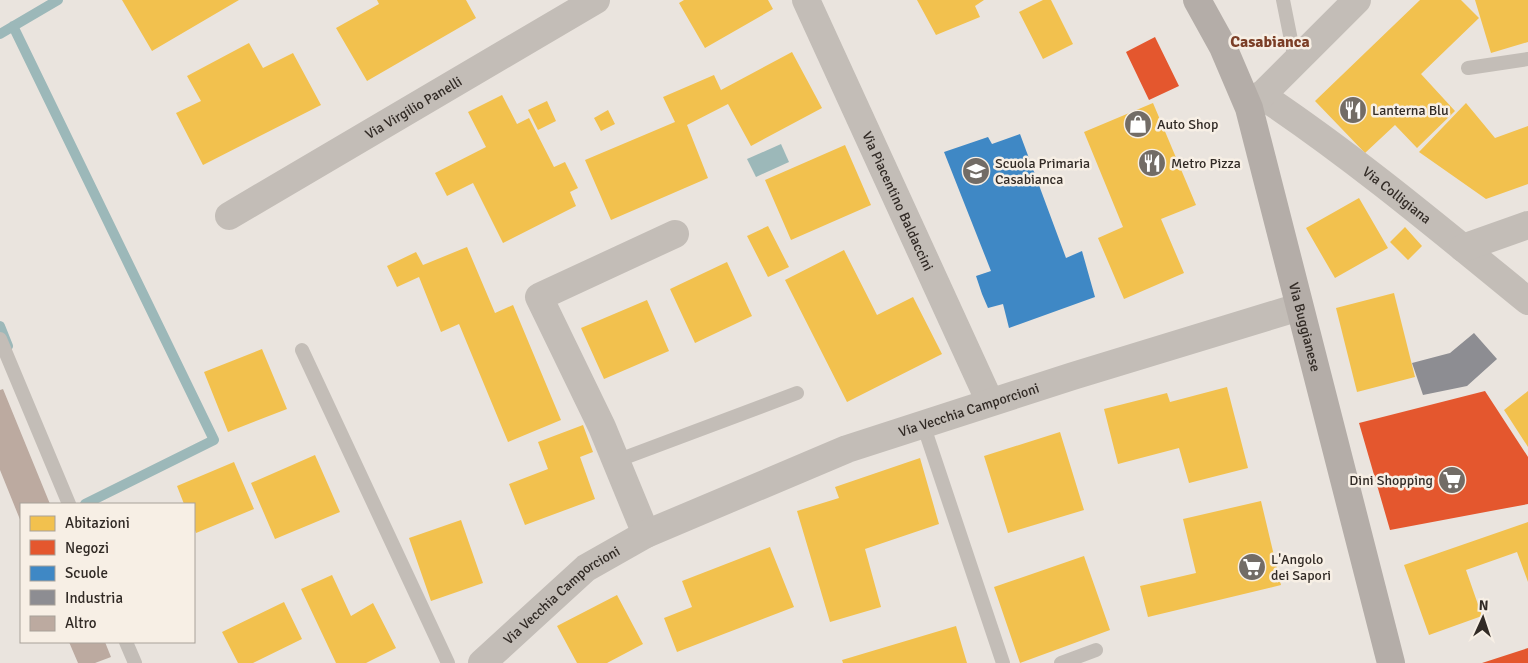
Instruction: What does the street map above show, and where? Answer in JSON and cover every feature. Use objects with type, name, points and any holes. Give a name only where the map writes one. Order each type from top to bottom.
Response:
[{"type":"main road","name":"Via Buggianese","points":[[1197,0],[1255,102],[1299,307],[1391,663]]},
{"type":"street","name":"Via Piacentino Baldaccini","points":[[806,0],[990,402]]},
{"type":"street","points":[[1255,102],[1357,0]]},
{"type":"street","name":"Via Virgilio Panelli","points":[[229,216],[590,2]]},
{"type":"street","name":"Via Colligiana","points":[[1255,102],[1324,139],[1528,301]]},
{"type":"street","points":[[1463,248],[1528,225]]},
{"type":"street","points":[[646,534],[602,427],[539,297],[675,234]]},
{"type":"street","name":"Via Vecchia Camporcioni","points":[[482,663],[586,568],[646,534],[847,449],[990,402],[1299,307]]},
{"type":"lane","points":[[1283,0],[1295,60]]},
{"type":"lane","points":[[1468,68],[1528,59]]},
{"type":"lane","points":[[0,339],[69,503]]},
{"type":"lane","points":[[302,350],[448,663]]},
{"type":"lane","points":[[616,461],[797,393]]},
{"type":"lane","points":[[923,424],[1003,663]]},
{"type":"lane","points":[[126,643],[135,663]]},
{"type":"lane","points":[[1061,663],[1096,650]]},
{"type":"water","points":[[781,144],[789,162],[756,177],[747,159]]},
{"type":"building: Abitazioni","points":[[122,0],[239,0],[152,51]]},
{"type":"building: Abitazioni","points":[[377,0],[466,0],[476,18],[367,81],[336,28],[379,4]]},
{"type":"building: Abitazioni","points":[[684,0],[768,0],[773,9],[705,48],[679,3]]},
{"type":"building: Abitazioni","points":[[917,0],[984,0],[975,6],[980,17],[936,35]]},
{"type":"building: Abitazioni","points":[[1043,0],[1051,0],[1073,44],[1043,59],[1019,12]]},
{"type":"building: Abitazioni","points":[[1420,0],[1461,0],[1479,18],[1421,74],[1455,111],[1417,148],[1395,125],[1365,153],[1315,101]]},
{"type":"building: Abitazioni","points":[[1475,0],[1528,0],[1528,42],[1491,53]]},
{"type":"building: Abitazioni","points":[[249,43],[263,68],[293,53],[321,105],[203,165],[176,113],[201,101],[187,76]]},
{"type":"building: Abitazioni","points":[[792,52],[822,108],[751,146],[728,104],[687,125],[708,178],[611,220],[585,160],[675,122],[663,97],[714,75],[721,90]]},
{"type":"building: Abitazioni","points":[[502,95],[517,124],[529,118],[554,167],[565,162],[578,188],[570,192],[576,206],[503,243],[473,183],[447,196],[435,173],[486,147],[468,112]]},
{"type":"building: Abitazioni","points":[[547,101],[556,121],[538,130],[528,110]]},
{"type":"building: Abitazioni","points":[[1153,103],[1196,205],[1161,219],[1184,273],[1124,299],[1098,238],[1123,227],[1084,132]]},
{"type":"building: Abitazioni","points":[[1466,103],[1495,138],[1528,126],[1528,184],[1486,199],[1419,152]]},
{"type":"building: Abitazioni","points":[[608,110],[615,124],[601,131],[594,118]]},
{"type":"building: Abitazioni","points":[[845,145],[871,205],[791,240],[765,180]]},
{"type":"building: Abitazioni","points":[[1359,198],[1388,248],[1335,278],[1306,228]]},
{"type":"building: Abitazioni","points":[[768,226],[789,267],[768,277],[747,236]]},
{"type":"building: Abitazioni","points":[[1405,227],[1422,246],[1408,260],[1390,242]]},
{"type":"building: Abitazioni","points":[[467,247],[495,313],[513,305],[561,420],[508,442],[459,324],[441,332],[419,277],[397,287],[387,266],[416,252],[423,265]]},
{"type":"building: Abitazioni","points":[[844,250],[877,315],[913,297],[942,354],[847,402],[785,280]]},
{"type":"building: Abitazioni","points":[[727,262],[752,316],[695,343],[670,289]]},
{"type":"building: Abitazioni","points":[[1394,293],[1415,377],[1357,392],[1336,308]]},
{"type":"building: Abitazioni","points":[[647,300],[669,351],[604,379],[581,328]]},
{"type":"building: Abitazioni","points":[[262,349],[287,409],[228,432],[204,372]]},
{"type":"building: Abitazioni","points":[[1227,387],[1248,468],[1189,483],[1179,448],[1118,464],[1104,409],[1167,393],[1170,402]]},
{"type":"building: Abitazioni","points":[[1528,391],[1528,447],[1504,410]]},
{"type":"building: Abitazioni","points":[[583,425],[593,452],[580,457],[595,499],[525,525],[509,484],[548,469],[538,442]]},
{"type":"building: Abitazioni","points":[[1060,432],[1084,510],[1008,533],[984,456]]},
{"type":"building: Abitazioni","points":[[315,455],[340,512],[275,539],[251,483]]},
{"type":"building: Abitazioni","points":[[920,458],[939,524],[865,549],[881,607],[830,622],[797,511],[839,498],[835,487]]},
{"type":"building: Abitazioni","points":[[234,462],[254,509],[196,533],[195,503],[184,503],[177,486]]},
{"type":"building: Abitazioni","points":[[1261,501],[1281,585],[1148,617],[1140,586],[1196,573],[1183,519]]},
{"type":"building: Abitazioni","points":[[461,520],[483,583],[431,601],[409,538]]},
{"type":"building: Abitazioni","points":[[1528,522],[1528,582],[1517,552],[1466,570],[1482,616],[1429,635],[1404,565]]},
{"type":"building: Abitazioni","points":[[770,547],[794,607],[677,652],[664,618],[692,607],[682,581]]},
{"type":"building: Abitazioni","points":[[1084,556],[1110,630],[1020,663],[994,587]]},
{"type":"building: Abitazioni","points":[[332,575],[351,616],[373,603],[396,648],[366,663],[336,663],[301,589]]},
{"type":"building: Abitazioni","points":[[617,595],[643,644],[607,663],[577,663],[557,626]]},
{"type":"building: Abitazioni","points":[[284,602],[302,639],[253,663],[238,663],[222,632]]},
{"type":"building: Abitazioni","points":[[956,626],[967,663],[843,663],[842,660]]},
{"type":"building: Negozi","points":[[1155,37],[1179,86],[1149,100],[1126,52]]},
{"type":"building: Negozi","name":"Dini Shopping","points":[[1485,391],[1528,457],[1528,504],[1390,530],[1359,423]]},
{"type":"building: Negozi","points":[[1528,648],[1528,663],[1482,663]]},
{"type":"building: Scuole","points":[[1020,134],[1066,258],[1082,251],[1095,297],[1009,328],[1003,304],[988,308],[982,294],[976,276],[991,271],[944,152],[988,137],[992,144]]},
{"type":"building: Industria","points":[[1474,333],[1497,359],[1467,386],[1423,395],[1412,363],[1450,353]]},
{"type":"building: Altro","points":[[3,389],[50,503],[20,503],[20,520],[0,470],[0,390]]},
{"type":"building: Altro","points":[[69,643],[105,643],[111,657],[95,663],[78,663]]},
{"type":"waterway","points":[[0,34],[58,0]]},
{"type":"waterway","points":[[13,26],[214,440],[87,503]]},
{"type":"waterway","points":[[0,326],[8,346]]},
{"type":"place","name":"Lanterna Blu","points":[[1353,110]]},
{"type":"place","name":"Auto Shop","points":[[1138,124]]},
{"type":"place","name":"Metro Pizza","points":[[1152,163]]},
{"type":"place","name":"Scuola Primaria Casabianca","points":[[976,171]]},
{"type":"place","name":"Dini Shopping","points":[[1452,480]]},
{"type":"place","name":"L'Angolo dei Sapori","points":[[1252,567]]},
{"type":"district","name":"Casabianca","points":[[1270,41]]}]
